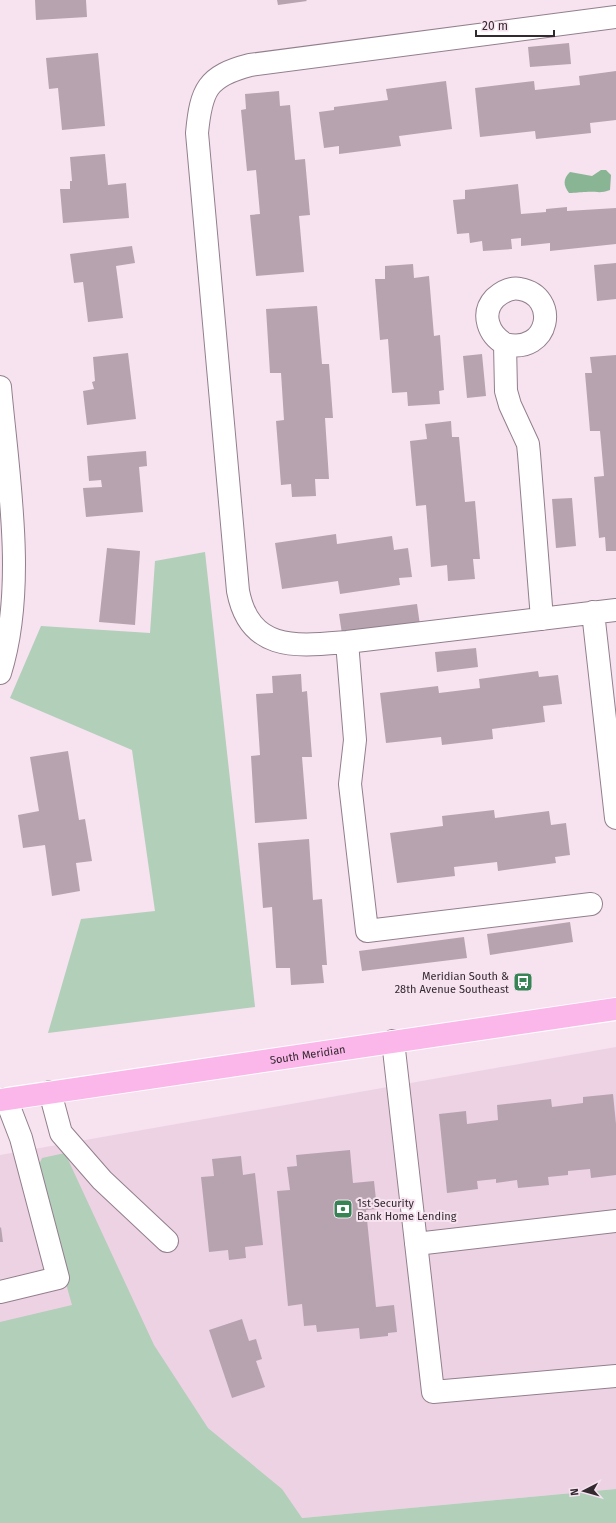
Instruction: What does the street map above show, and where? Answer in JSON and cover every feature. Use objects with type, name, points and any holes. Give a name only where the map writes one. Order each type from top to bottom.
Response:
[{"type":"main road","name":"South Meridian","points":[[3,1099],[616,1009]]},
{"type":"street","points":[[616,17],[250,65],[221,75],[209,86],[203,98],[197,133],[238,591],[241,605],[248,621],[260,633],[277,641],[309,645],[347,642],[616,610]]},
{"type":"street","points":[[505,344],[506,391],[510,405],[528,444],[530,454],[542,619]]},
{"type":"street","points":[[0,386],[11,516],[13,584],[8,641],[0,673]]},
{"type":"street","points":[[593,612],[616,818]]},
{"type":"street","points":[[347,642],[354,740],[350,784],[367,931],[591,904]]},
{"type":"street","points":[[393,1041],[433,1392],[616,1376]]},
{"type":"street","points":[[50,1092],[61,1133],[102,1180],[167,1241]]},
{"type":"street","points":[[0,1292],[58,1278],[21,1138],[3,1099]]},
{"type":"street","points":[[416,1244],[616,1221]]},
{"type":"shaded area","points":[[601,170],[606,170],[611,175],[610,190],[601,192],[569,193],[567,190],[565,180],[570,172],[592,176]]},
{"type":"shaded area","points":[[205,552],[255,1007],[48,1033],[81,919],[155,911],[132,750],[10,698],[41,626],[150,633],[155,561]]},
{"type":"shaded area","points":[[616,1047],[616,1489],[302,1518],[0,1523],[0,1155]]},
{"type":"shaded area","points":[[65,1153],[154,1345],[208,1428],[282,1489],[302,1518],[616,1489],[616,1523],[0,1523],[0,1322],[72,1305],[35,1174],[42,1158]]},
{"type":"building","points":[[35,0],[86,0],[87,17],[36,20]]},
{"type":"building","points":[[277,0],[306,0],[307,1],[278,5]]},
{"type":"building","points":[[569,43],[571,64],[530,67],[528,47]]},
{"type":"building","points":[[98,53],[105,126],[62,130],[58,88],[49,89],[46,58]]},
{"type":"building","points":[[616,71],[616,120],[590,123],[591,133],[536,139],[535,131],[480,137],[475,88],[534,81],[535,90],[580,85],[579,76]]},
{"type":"building","points":[[446,81],[452,129],[399,136],[401,146],[339,154],[339,146],[324,148],[319,112],[334,110],[334,107],[388,100],[386,89]]},
{"type":"building","points":[[279,91],[280,106],[290,105],[295,160],[305,159],[310,215],[299,216],[304,272],[256,276],[250,215],[260,214],[256,170],[247,171],[241,110],[246,109],[245,94]]},
{"type":"building","points":[[105,154],[108,185],[126,183],[129,218],[63,223],[60,189],[70,189],[70,181],[72,181],[70,157]]},
{"type":"building","points":[[518,184],[521,214],[546,212],[546,209],[567,207],[567,211],[616,208],[616,244],[550,251],[550,243],[521,246],[521,238],[511,239],[512,249],[483,251],[482,241],[470,243],[469,233],[457,234],[453,200],[465,199],[465,190]]},
{"type":"building","points":[[132,246],[135,263],[116,266],[123,318],[88,322],[83,282],[74,283],[70,254]]},
{"type":"building","points":[[616,263],[616,299],[597,301],[594,265]]},
{"type":"building","points":[[413,264],[414,278],[429,276],[434,336],[440,335],[444,390],[439,391],[440,404],[408,406],[407,392],[392,393],[388,339],[380,340],[375,279],[385,279],[385,266]]},
{"type":"building","points":[[317,306],[322,364],[329,364],[333,418],[325,418],[329,479],[315,479],[316,496],[292,497],[291,484],[281,485],[276,421],[284,420],[281,373],[270,373],[266,309]]},
{"type":"building","points":[[128,353],[136,419],[87,425],[83,391],[94,389],[92,382],[95,381],[93,357]]},
{"type":"building","points":[[482,354],[486,396],[467,398],[463,356]]},
{"type":"building","points":[[616,355],[616,551],[606,551],[605,537],[599,538],[594,477],[604,476],[600,431],[590,431],[585,373],[592,373],[590,357]]},
{"type":"building","points":[[451,421],[452,437],[459,437],[465,502],[475,501],[480,559],[473,559],[475,579],[448,581],[447,565],[431,567],[426,505],[416,506],[410,441],[427,439],[425,424]]},
{"type":"building","points":[[146,451],[147,466],[139,467],[143,512],[86,517],[83,488],[102,487],[101,480],[89,481],[87,456]]},
{"type":"building","points":[[572,498],[576,546],[556,548],[552,499]]},
{"type":"building","points":[[336,534],[337,544],[392,536],[394,550],[408,548],[412,577],[399,578],[400,585],[340,594],[338,581],[282,589],[275,543]]},
{"type":"building","points":[[107,548],[140,551],[135,625],[99,622]]},
{"type":"building","points":[[417,604],[420,625],[342,634],[339,614]]},
{"type":"building","points":[[476,648],[478,667],[437,672],[435,652]]},
{"type":"building","points":[[538,671],[539,677],[558,675],[562,704],[543,706],[545,722],[492,729],[493,739],[442,745],[441,737],[386,743],[380,693],[438,686],[439,693],[480,688],[479,679]]},
{"type":"building","points":[[301,674],[302,692],[307,691],[312,757],[302,757],[307,819],[255,823],[251,756],[260,755],[256,694],[273,693],[272,676]]},
{"type":"building","points":[[68,751],[79,820],[85,819],[92,861],[76,863],[80,891],[52,896],[45,845],[23,848],[18,815],[39,811],[30,757]]},
{"type":"building","points":[[494,810],[495,818],[549,811],[551,825],[566,823],[570,855],[555,857],[556,863],[498,871],[497,862],[454,867],[455,876],[397,883],[390,833],[443,826],[442,816]]},
{"type":"building","points":[[309,839],[313,900],[322,899],[327,965],[322,965],[324,983],[291,985],[290,968],[276,968],[272,907],[263,908],[258,843]]},
{"type":"building","points":[[570,922],[573,942],[490,955],[487,934]]},
{"type":"building","points":[[464,937],[467,958],[362,971],[359,951]]},
{"type":"building","points":[[613,1094],[616,1124],[616,1175],[591,1178],[590,1169],[568,1171],[568,1175],[548,1177],[549,1185],[518,1188],[517,1180],[496,1183],[496,1179],[477,1181],[478,1189],[447,1193],[439,1114],[466,1111],[467,1124],[498,1120],[497,1105],[551,1099],[552,1107],[583,1103],[583,1097]]},
{"type":"building","points":[[350,1150],[353,1183],[374,1181],[377,1209],[366,1210],[376,1307],[394,1305],[397,1332],[388,1333],[388,1336],[360,1339],[359,1328],[317,1332],[316,1325],[304,1326],[302,1304],[288,1306],[277,1191],[290,1190],[287,1167],[297,1166],[296,1155]]},
{"type":"building","points":[[241,1156],[243,1175],[255,1173],[263,1245],[245,1247],[246,1258],[229,1260],[228,1250],[209,1252],[201,1177],[214,1176],[212,1159]]},
{"type":"building","points":[[1,1227],[3,1242],[0,1242]]},
{"type":"building","points":[[242,1319],[249,1341],[256,1339],[262,1359],[256,1361],[265,1387],[232,1398],[209,1330]]},
{"type":"place","name":"Meridian South & 28th Avenue Southeast","points":[[523,982]]},
{"type":"place","name":"1st Security Bank Home Lending","points":[[343,1209]]}]
